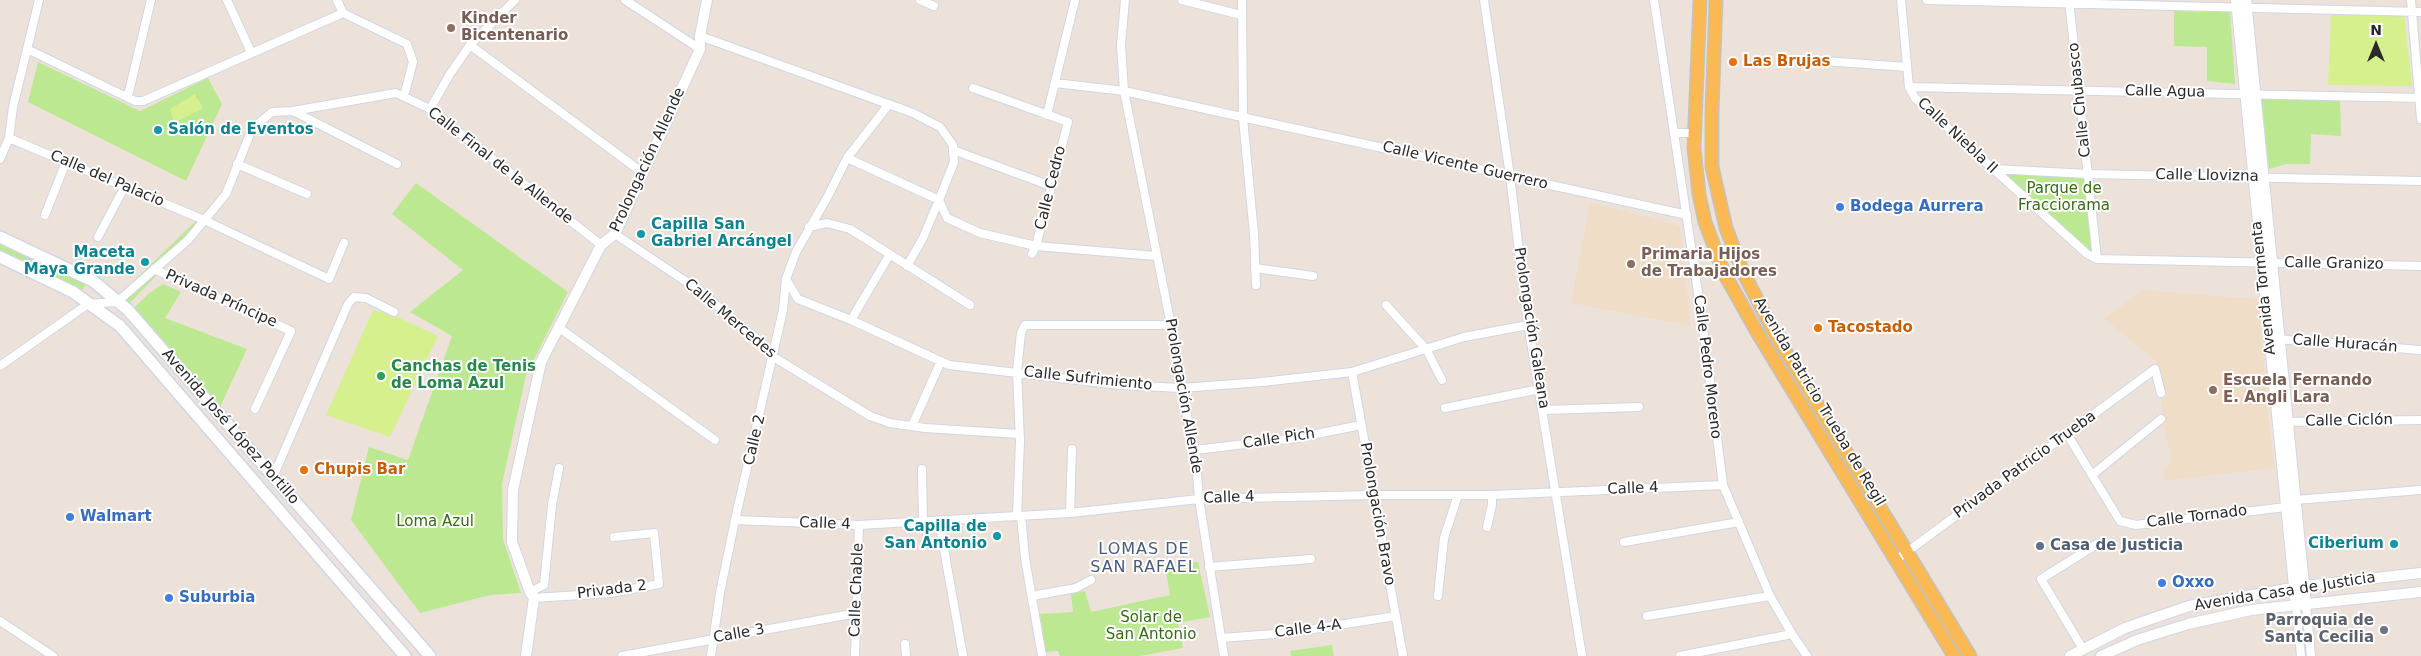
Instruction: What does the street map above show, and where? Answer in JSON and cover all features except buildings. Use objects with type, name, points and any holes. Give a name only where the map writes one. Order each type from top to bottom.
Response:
[{"type":"main road","name":"Avenida Patricio Trueba de Regil","points":[[1700,0],[1693,133],[1699,194],[1705,222],[1724,273],[1762,340],[1901,556],[1970,656]]},
{"type":"main road","name":"Avenida Patricio Trueba de Regil","points":[[1716,0],[1712,167],[1726,228],[1744,272],[1776,336],[1901,556],[1954,656]]},
{"type":"main road","name":"Avenida José López Portillo","points":[[0,237],[92,282],[128,310],[430,656]]},
{"type":"main road","name":"Avenida José López Portillo","points":[[0,258],[73,292],[120,326],[405,656]]},
{"type":"street","points":[[0,159],[9,138],[12,107],[39,0]]},
{"type":"street","points":[[128,96],[151,0]]},
{"type":"street","points":[[227,0],[250,52]]},
{"type":"street","points":[[0,366],[88,304],[118,302],[188,240],[226,194],[252,129],[272,112],[293,111],[400,95],[413,62],[407,44],[343,13],[337,0]]},
{"type":"street","points":[[430,109],[470,45],[515,0]]},
{"type":"street","points":[[625,0],[700,49]]},
{"type":"street","name":"Prolongación Allende","points":[[526,656],[532,595],[512,542],[513,490],[542,362],[601,245],[615,234],[700,49],[700,36],[707,0]]},
{"type":"street","points":[[920,0],[934,6]]},
{"type":"street","points":[[973,88],[1047,115],[1075,0]]},
{"type":"street","name":"Prolongación Allende","points":[[1125,0],[1121,45],[1124,91],[1171,324],[1181,388],[1195,450],[1199,499],[1224,656]]},
{"type":"street","points":[[1182,0],[1241,15]]},
{"type":"street","points":[[1242,0],[1243,118],[1256,285]]},
{"type":"street","name":"Prolongación Galeana","points":[[1484,0],[1510,176],[1528,326],[1544,410],[1555,492],[1582,656]]},
{"type":"street","name":"Calle Pedro Moreno","points":[[1654,0],[1687,215],[1723,485],[1770,596],[1807,656]]},
{"type":"street","name":"Calle Niebla II","points":[[1901,0],[1909,87],[1915,98],[2087,254],[2097,259]]},
{"type":"street","points":[[1927,0],[2241,4],[2421,12]]},
{"type":"street","points":[[2411,0],[2421,118]]},
{"type":"street","name":"Calle Chubasco","points":[[2070,2],[2097,259]]},
{"type":"street","name":"Avenida Tormenta","points":[[2241,4],[2283,422],[2295,500],[2301,606]]},
{"type":"street","points":[[27,49],[135,100],[143,101],[250,52],[343,13]]},
{"type":"street","points":[[700,36],[889,104],[940,127],[953,145],[954,162],[923,238],[907,266]]},
{"type":"street","points":[[470,45],[643,173]]},
{"type":"street","points":[[1824,61],[1907,67]]},
{"type":"street","name":"Calle Vicente Guerrero","points":[[1055,83],[1124,91],[1687,215]]},
{"type":"street","name":"Calle Agua","points":[[1909,87],[2420,98]]},
{"type":"street","name":"Calle Final de la Allende","points":[[400,95],[430,109],[601,245]]},
{"type":"street","name":"Calle 2","points":[[711,656],[720,594],[735,520],[766,396],[772,356],[784,310],[786,280],[796,252],[828,196],[846,158],[889,104]]},
{"type":"street","points":[[293,111],[396,164]]},
{"type":"street","name":"Calle Cedro","points":[[1032,254],[1036,246],[1068,122],[1047,115]]},
{"type":"street","points":[[1674,133],[1693,133]]},
{"type":"street","name":"Calle del Palacio","points":[[9,138],[204,220],[329,278],[344,242]]},
{"type":"street","points":[[953,150],[1051,186]]},
{"type":"street","points":[[846,158],[939,200],[946,218],[980,233],[1036,246],[1156,256]]},
{"type":"street","points":[[44,215],[66,162]]},
{"type":"street","points":[[237,164],[307,194]]},
{"type":"street","name":"Calle Llovizna","points":[[1994,169],[2088,174],[2421,180]]},
{"type":"street","points":[[98,237],[125,186]]},
{"type":"street","points":[[809,227],[827,223],[850,229],[970,305]]},
{"type":"street","name":"Calle Mercedes","points":[[615,234],[700,291],[765,346],[772,356],[870,416],[912,426],[1019,434]]},
{"type":"street","points":[[851,320],[890,254]]},
{"type":"street","name":"Calle Granizo","points":[[2097,259],[2421,266]]},
{"type":"street","points":[[1255,268],[1313,276]]},
{"type":"street","name":"Privada Príncipe","points":[[154,269],[291,331],[255,409]]},
{"type":"street","name":"Calle Sufrimiento","points":[[786,280],[798,299],[851,320],[949,365],[1017,371],[1120,385],[1181,388],[1262,382],[1352,372],[1464,337],[1528,326]]},
{"type":"street","points":[[273,477],[348,304],[354,297],[366,298],[394,312]]},
{"type":"street","points":[[1386,305],[1426,349],[1442,380]]},
{"type":"street","points":[[1042,656],[1019,516],[1017,371],[1021,332],[1026,325],[1171,324]]},
{"type":"street","points":[[558,327],[715,440]]},
{"type":"street","name":"Calle Huracán","points":[[2275,339],[2421,350]]},
{"type":"street","points":[[912,426],[941,361]]},
{"type":"street","name":"Privada Patricio Trueba","points":[[1901,556],[2155,369],[2161,392]]},
{"type":"street","name":"Prolongación Bravo","points":[[1352,372],[1403,656]]},
{"type":"street","points":[[1445,408],[1540,389]]},
{"type":"street","points":[[1544,410],[1638,407]]},
{"type":"street","points":[[2092,475],[2161,419]]},
{"type":"street","name":"Calle Ciclón","points":[[2283,422],[2421,420]]},
{"type":"street","name":"Avenida Tormenta","points":[[2283,422],[2286,507],[2299,586]]},
{"type":"street","name":"Calle Pich","points":[[1195,450],[1296,438],[1362,425]]},
{"type":"street","name":"Calle Tornado","points":[[2067,434],[2120,521],[2136,525],[2286,507]]},
{"type":"street","points":[[1070,513],[1072,449]]},
{"type":"street","points":[[532,595],[544,585],[552,506],[560,468]]},
{"type":"street","points":[[922,469],[923,521]]},
{"type":"street","name":"Calle 4","points":[[735,520],[859,525],[1070,513],[1199,499],[1375,494],[1492,495],[1723,485]]},
{"type":"street","points":[[2295,500],[2421,490]]},
{"type":"street","points":[[1438,596],[1444,538],[1458,495]]},
{"type":"street","points":[[1487,527],[1492,506],[1492,495]]},
{"type":"street","points":[[939,521],[964,656]]},
{"type":"street","points":[[1624,542],[1739,522]]},
{"type":"street","name":"Calle Chable","points":[[855,656],[859,525]]},
{"type":"street","name":"Privada 2","points":[[532,595],[611,593],[659,584],[654,534],[614,537]]},
{"type":"street","points":[[2084,649],[2040,580],[2097,544]]},
{"type":"street","points":[[1209,567],[1311,559]]},
{"type":"street","name":"Avenida Casa de Justicia","points":[[2073,655],[2125,628],[2189,606],[2299,586],[2421,573]]},
{"type":"street","points":[[1032,596],[1076,588],[1091,580]]},
{"type":"street","name":"Avenida Casa de Justicia","points":[[2101,656],[2137,640],[2188,624],[2250,610],[2421,592]]},
{"type":"street","points":[[1647,616],[1770,596]]},
{"type":"street","points":[[2301,606],[2301,656]]},
{"type":"street","points":[[2301,606],[2311,656]]},
{"type":"street","name":"Calle 3","points":[[622,656],[857,613]]},
{"type":"street","name":"Calle 4-A","points":[[1221,638],[1288,633],[1396,616]]},
{"type":"street","points":[[0,621],[53,656]]},
{"type":"street","points":[[1680,656],[1792,634]]},
{"type":"street","points":[[905,644],[906,656]]},
{"type":"shaded area","name":"Primaria Hijos de Trabajadores","points":[[1590,202],[1680,226],[1691,326],[1571,303]]},
{"type":"shaded area","name":"Escuela Fernando E. Angli Lara","points":[[2142,290],[2258,299],[2274,468],[2164,481],[2163,469],[2172,462],[2163,420],[2156,361],[2104,319]]},
{"type":"green space","points":[[2174,11],[2230,12],[2235,84],[2207,81],[2207,47],[2174,46]]},
{"type":"green space","points":[[2331,13],[2404,16],[2412,86],[2328,85]]},
{"type":"green space","points":[[38,62],[140,111],[208,78],[222,104],[186,181],[28,102]]},
{"type":"green space","points":[[195,94],[203,108],[174,123],[170,109]]},
{"type":"green space","points":[[2261,95],[2340,99],[2341,136],[2311,134],[2310,164],[2286,164],[2269,169]]},
{"type":"green space","name":"Parque de Fracciorama","points":[[1996,172],[2088,174],[2097,259]]},
{"type":"green space","name":"Loma Azul","points":[[416,183],[568,292],[526,375],[502,484],[503,539],[521,593],[490,595],[420,613],[351,520],[369,447],[408,460],[452,336],[410,312],[463,270],[392,214]]},
{"type":"green space","points":[[198,219],[206,224],[127,306],[116,298]]},
{"type":"green space","points":[[0,242],[87,284],[80,292],[0,255]]},
{"type":"green space","points":[[163,284],[181,292],[165,318],[247,349],[220,407],[133,309],[148,294]]},
{"type":"green space","name":"Canchas de Tenis de Loma Azul","points":[[373,310],[397,317],[438,336],[390,437],[326,415]]},
{"type":"green space","name":"Solar de San Antonio","points":[[1198,562],[1210,617],[1178,623],[1183,648],[1140,656],[1060,656],[1058,651],[1045,652],[1040,614],[1073,612],[1071,594],[1085,591],[1091,612],[1170,595],[1165,566]]},
{"type":"green space","points":[[1332,645],[1334,656],[1291,656],[1290,651]]},
{"type":"place","name":"Kinder Bicentenario","points":[[451,28]]},
{"type":"place","name":"Las Brujas","points":[[1733,62]]},
{"type":"place","name":"Salón de Eventos","points":[[158,130]]},
{"type":"place","name":"Bodega Aurrera","points":[[1840,207]]},
{"type":"place","name":"Capilla San Gabriel Arcángel","points":[[641,234]]},
{"type":"place","name":"Maceta Maya Grande","points":[[145,262]]},
{"type":"place","name":"Primaria Hijos de Trabajadores","points":[[1631,264]]},
{"type":"place","name":"Tacostado","points":[[1818,328]]},
{"type":"place","name":"Canchas de Tenis de Loma Azul","points":[[381,376]]},
{"type":"place","name":"Escuela Fernando E. Angli Lara","points":[[2213,390]]},
{"type":"place","name":"Chupis Bar","points":[[304,470]]},
{"type":"place","name":"Walmart","points":[[70,517]]},
{"type":"place","name":"Capilla de San Antonio","points":[[997,536]]},
{"type":"place","name":"Ciberium","points":[[2394,544]]},
{"type":"place","name":"Casa de Justicia","points":[[2040,546]]},
{"type":"place","name":"Oxxo","points":[[2162,583]]},
{"type":"place","name":"Suburbia","points":[[169,598]]},
{"type":"place","name":"Parroquia de Santa Cecilia","points":[[2384,630]]},
{"type":"district","name":"LOMAS DE SAN RAFAEL","points":[[1144,559]]}]
